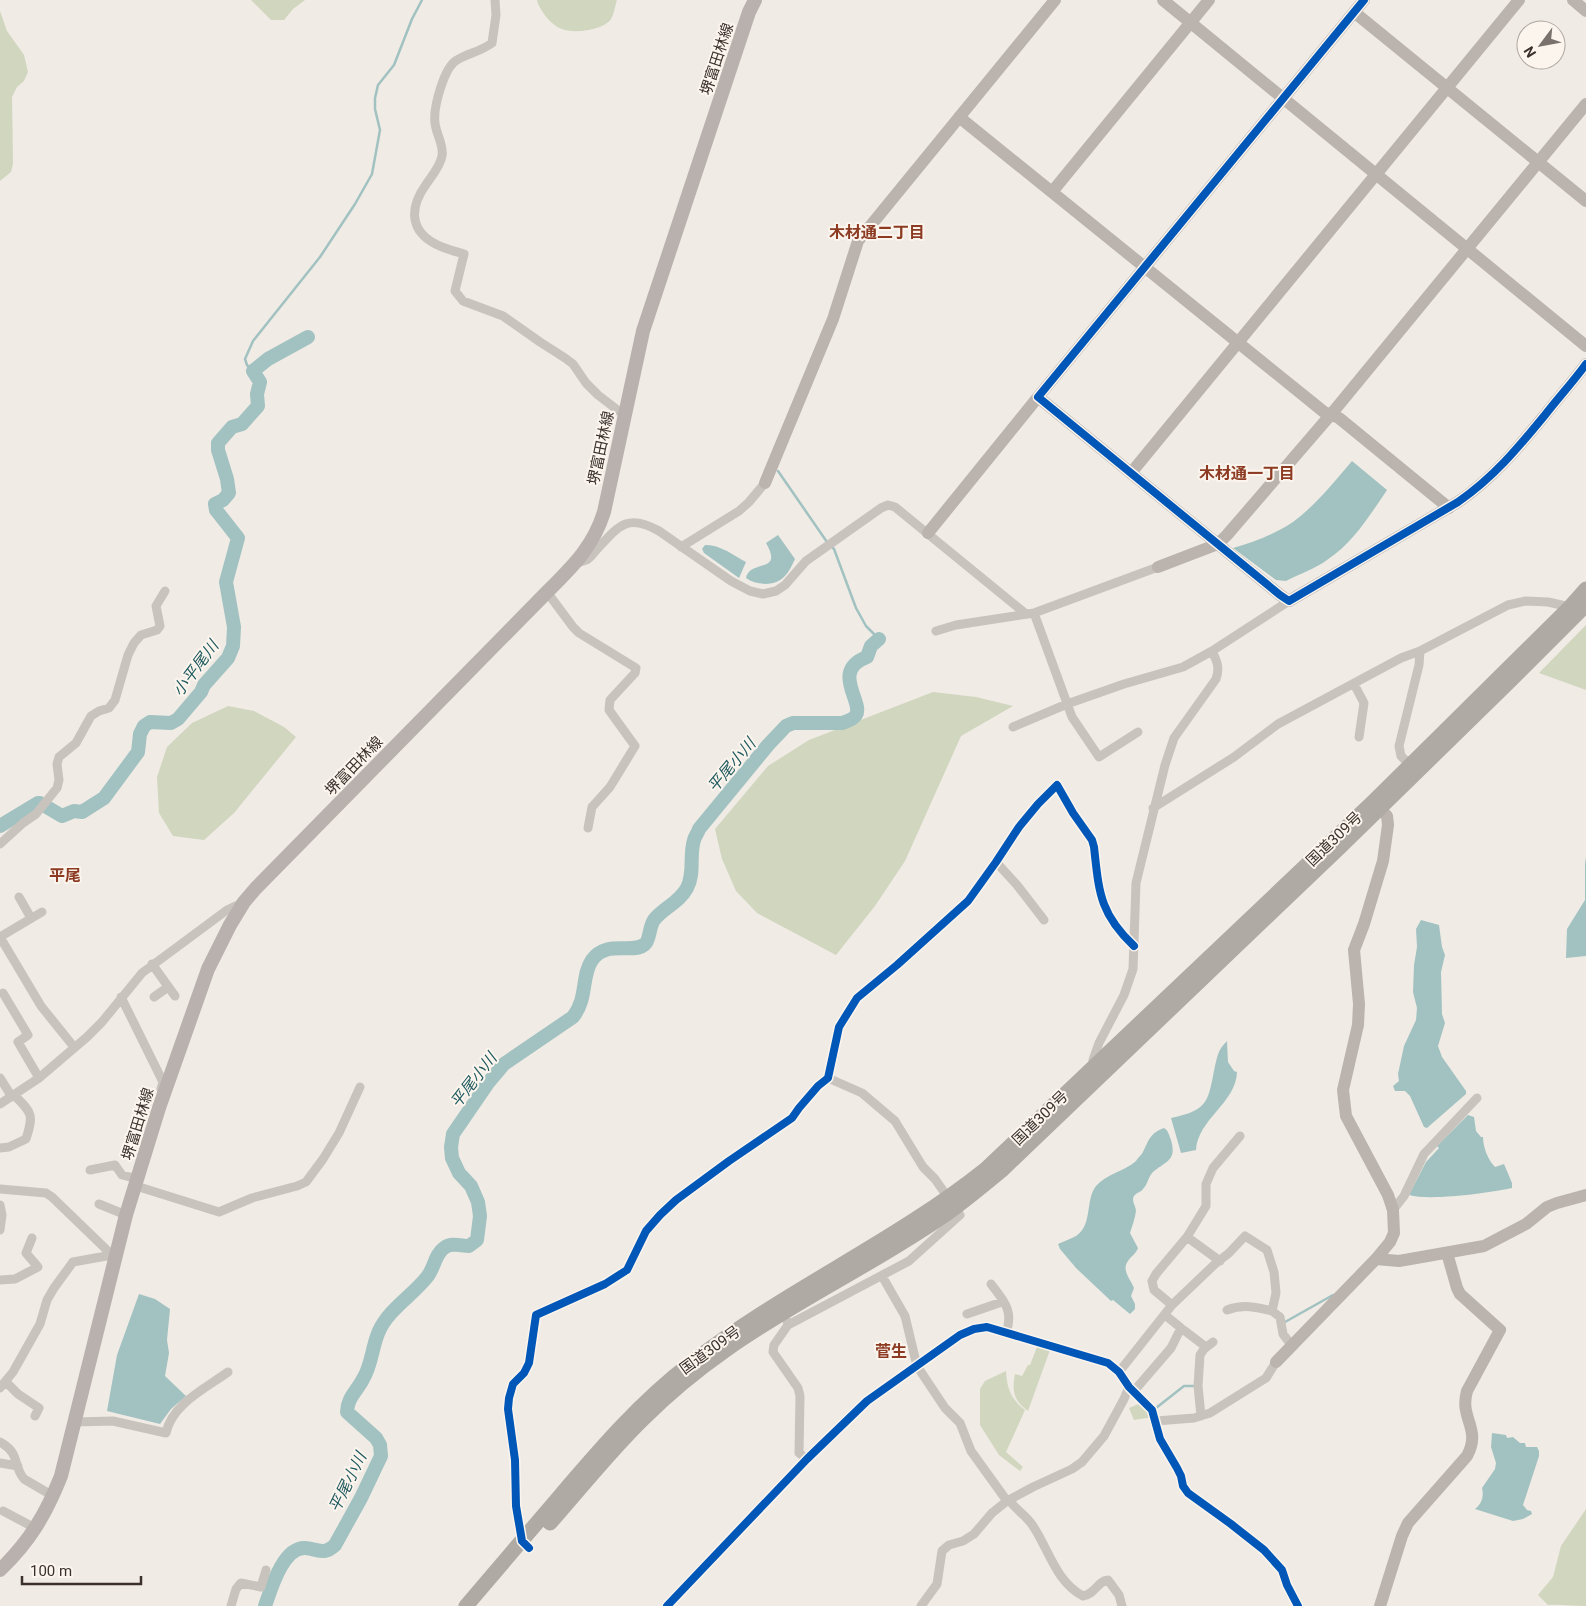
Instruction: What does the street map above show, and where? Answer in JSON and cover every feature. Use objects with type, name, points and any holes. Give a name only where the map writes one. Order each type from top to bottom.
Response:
[{"type":"highway","name":"国道309号","points":[[479,1606],[619,1428],[663,1386],[690,1363],[748,1322],[922,1216],[978,1190],[1025,1148],[1376,805],[1410,765],[1586,589]]},
{"type":"highway","name":"国道309号","points":[[466,1606],[624,1438],[677,1388],[725,1350],[786,1319],[930,1224],[987,1168],[1376,805],[1586,605]]},
{"type":"main road","name":"堺富田林線","points":[[0,1570],[26,1543],[53,1496],[61,1476],[114,1256],[126,1216],[165,1093],[208,969],[230,924],[244,902],[547,592],[591,543],[602,518],[639,347],[649,313],[749,12],[755,0]]},
{"type":"street","points":[[494,0],[496,15],[492,44],[457,60],[449,66],[435,111],[435,122],[443,154],[441,162],[418,196],[414,208],[414,220],[422,235],[433,243],[464,254],[455,291],[463,302],[503,316],[565,358],[573,364],[586,383],[598,395],[624,415]]},
{"type":"street","points":[[680,546],[739,511],[765,483],[833,319],[858,241],[1055,0]]},
{"type":"street","points":[[1163,0],[1586,346]]},
{"type":"street","points":[[1052,192],[1209,0]]},
{"type":"street","points":[[928,533],[1364,0]]},
{"type":"street","points":[[1131,473],[1519,0]]},
{"type":"street","points":[[1572,0],[1586,11]]},
{"type":"street","points":[[1354,12],[1586,201]]},
{"type":"street","points":[[936,631],[956,625],[1030,614],[1218,544],[1331,415],[1586,104]]},
{"type":"street","points":[[959,117],[1324,412],[1339,418],[1449,508]]},
{"type":"street","points":[[1013,727],[1067,704],[1124,684],[1183,667],[1212,651],[1289,601],[1449,508],[1471,494],[1500,468],[1586,364]]},
{"type":"street","points":[[1038,397],[1289,601]]},
{"type":"street","points":[[573,565],[589,558],[618,528],[626,523],[636,522],[647,524],[731,582],[750,591],[763,594],[776,591],[785,585],[806,561],[880,508],[888,505],[895,507],[1030,614],[1072,717],[1099,757],[1138,732]]},
{"type":"street","points":[[0,844],[36,814],[57,788],[59,780],[57,764],[60,757],[76,743],[91,716],[99,711],[110,708],[115,700],[128,654],[134,643],[141,634],[157,630],[160,626],[156,606],[165,591]]},
{"type":"street","points":[[547,592],[579,633],[636,668],[635,673],[610,700],[609,704],[609,710],[635,746],[610,787],[592,807],[588,828]]},
{"type":"street","points":[[1153,808],[1234,757],[1265,736],[1278,724],[1401,658],[1420,651],[1508,605],[1526,601],[1548,602],[1570,607]]},
{"type":"street","points":[[1093,1068],[1093,1060],[1099,1042],[1124,995],[1133,969],[1136,883],[1165,765],[1174,738],[1219,672],[1212,651]]},
{"type":"street","points":[[1410,765],[1401,756],[1399,746],[1419,665],[1420,651]]},
{"type":"street","points":[[1354,684],[1364,703],[1359,737]]},
{"type":"street","points":[[526,1544],[516,1506],[515,1460],[508,1409],[513,1384],[529,1363],[536,1315],[605,1284],[627,1270],[646,1231],[676,1200],[792,1118],[818,1086],[828,1078],[839,1027],[857,998],[968,901],[1024,822],[1038,804],[1057,785],[1073,813],[1092,840],[1099,892],[1105,907],[1112,920],[1134,946]]},
{"type":"street","points":[[1156,1421],[1194,1418],[1210,1413],[1266,1378],[1276,1362],[1376,1259],[1390,1242],[1394,1233],[1393,1210],[1388,1196],[1346,1116],[1343,1090],[1358,1025],[1359,1004],[1354,950],[1383,861],[1388,825],[1387,816],[1376,805]]},
{"type":"street","points":[[996,862],[1017,884],[1044,920]]},
{"type":"street","points":[[18,897],[31,918]]},
{"type":"street","points":[[0,1104],[39,1078],[87,1037],[102,1022],[137,977],[152,964],[227,910],[244,902]]},
{"type":"street","points":[[42,912],[0,937],[41,1006],[74,1047]]},
{"type":"street","points":[[152,964],[175,996]]},
{"type":"street","points":[[154,997],[168,987]]},
{"type":"street","points":[[3,993],[28,1035],[18,1042],[39,1078]]},
{"type":"street","points":[[121,996],[163,1082],[161,1088],[165,1093]]},
{"type":"street","points":[[0,1078],[13,1096],[31,1114],[31,1123],[26,1139],[9,1147],[0,1148]]},
{"type":"street","points":[[807,1459],[799,1453],[800,1396],[798,1388],[773,1352],[774,1345],[786,1319],[882,1276],[908,1261],[960,1215],[952,1202],[923,1167],[895,1121],[862,1093],[828,1078]]},
{"type":"street","points":[[90,1170],[115,1165],[122,1175],[137,1182],[219,1212],[252,1198],[306,1182],[338,1133],[360,1087]]},
{"type":"street","points":[[1393,1210],[1404,1196],[1424,1154],[1477,1098]]},
{"type":"street","points":[[1172,1305],[1154,1290],[1152,1281],[1187,1237],[1206,1206],[1206,1184],[1213,1168],[1240,1136]]},
{"type":"street","points":[[0,1189],[46,1193],[114,1256]]},
{"type":"street","points":[[1376,1259],[1399,1261],[1484,1246],[1526,1224],[1546,1207],[1586,1195]]},
{"type":"street","points":[[99,1204],[126,1216]]},
{"type":"street","points":[[0,1205],[2,1215],[0,1230]]},
{"type":"street","points":[[1119,1372],[1172,1305],[1245,1236],[1267,1250],[1274,1272],[1276,1294],[1272,1311]]},
{"type":"street","points":[[1187,1237],[1220,1261]]},
{"type":"street","points":[[0,1280],[14,1279],[38,1267],[26,1254],[32,1238]]},
{"type":"street","points":[[1380,1606],[1402,1536],[1408,1523],[1471,1449],[1473,1438],[1464,1407],[1464,1399],[1500,1330],[1460,1294],[1447,1253]]},
{"type":"street","points":[[35,1416],[39,1408],[3,1385],[40,1324],[48,1300],[73,1262],[114,1256]]},
{"type":"street","points":[[882,1276],[905,1316],[917,1366],[945,1408],[960,1423],[971,1451],[1008,1501],[1033,1526],[1054,1566],[1063,1578],[1083,1596],[1091,1594],[1102,1582],[1108,1580],[1119,1595],[1122,1606]]},
{"type":"street","points":[[991,1284],[1004,1300],[1009,1312],[1010,1323],[1006,1333]]},
{"type":"street","points":[[982,1328],[971,1312],[999,1303]]},
{"type":"street","points":[[1227,1310],[1249,1306],[1272,1311],[1280,1317],[1284,1334],[1292,1346]]},
{"type":"street","points":[[1165,1314],[1181,1328],[1209,1344],[1200,1356],[1199,1362],[1198,1386],[1201,1416]]},
{"type":"street","points":[[667,1606],[807,1459],[867,1401],[960,1336],[974,1329],[987,1327],[1108,1363],[1119,1372],[1131,1389],[1152,1410],[1160,1439],[1177,1468],[1183,1486],[1188,1493],[1264,1550],[1282,1570],[1287,1585],[1298,1606]]},
{"type":"street","points":[[922,1606],[937,1584],[942,1551],[949,1545],[963,1541],[974,1534],[992,1513],[1008,1501],[1072,1469],[1082,1462],[1104,1436],[1131,1389],[1171,1348],[1181,1328]]},
{"type":"street","points":[[74,1422],[113,1420],[166,1433],[168,1424],[176,1412],[228,1372]]},
{"type":"street","points":[[2,1445],[13,1452],[20,1475],[24,1479],[53,1496]]},
{"type":"street","points":[[0,1463],[18,1466]]},
{"type":"street","points":[[3,1512],[35,1528]]},
{"type":"street","points":[[231,1606],[236,1589],[241,1583],[261,1587],[266,1570]]},
{"type":"green space","points":[[251,0],[305,0],[293,9],[284,20],[271,20]]},
{"type":"green space","points":[[537,0],[617,0],[612,17],[607,23],[588,30],[574,31],[562,29],[554,25],[543,13]]},
{"type":"green space","points":[[0,11],[7,31],[24,55],[28,72],[12,97],[13,164],[11,172],[0,181]]},
{"type":"green space","points":[[1586,625],[1586,690],[1539,673]]},
{"type":"green space","points":[[933,692],[976,697],[1013,706],[961,736],[905,861],[875,906],[836,955],[757,913],[736,891],[722,859],[715,829],[768,766],[809,740]]},
{"type":"green space","points":[[228,706],[254,711],[284,727],[296,737],[234,813],[204,840],[173,836],[159,813],[157,777],[167,747],[192,723]]},
{"type":"green space","points":[[1037,1347],[1050,1350],[1028,1411],[1019,1403],[1015,1395],[1014,1380],[1015,1374],[1022,1376],[1028,1365],[1030,1365]]},
{"type":"green space","points":[[1006,1371],[1007,1383],[1011,1393],[1016,1402],[1025,1410],[1006,1452],[1023,1467],[1020,1471],[999,1455],[980,1425],[980,1389],[985,1381]]},
{"type":"green space","points":[[1141,1403],[1150,1412],[1152,1418],[1134,1420],[1129,1408]]},
{"type":"green space","points":[[1586,1509],[1586,1606],[1548,1605],[1538,1595],[1553,1577],[1561,1546]]},
{"type":"water","points":[[1352,461],[1387,490],[1353,537],[1327,560],[1286,581],[1276,580],[1233,548],[1264,537],[1293,522],[1317,501]]},
{"type":"water","points":[[778,535],[795,559],[787,573],[776,582],[760,584],[750,581],[746,578],[749,572],[769,563],[771,559],[766,543]]},
{"type":"water","points":[[705,545],[721,548],[746,562],[739,578],[704,553],[702,549]]},
{"type":"water","points":[[1586,857],[1586,956],[1566,958],[1567,929],[1585,900]]},
{"type":"water","points":[[1421,920],[1439,925],[1445,955],[1441,972],[1442,1014],[1445,1023],[1438,1046],[1442,1057],[1466,1091],[1466,1094],[1427,1128],[1424,1127],[1410,1096],[1405,1091],[1395,1091],[1393,1086],[1399,1081],[1398,1074],[1404,1046],[1416,1020],[1417,1008],[1413,992],[1414,965],[1417,947],[1416,929]]},
{"type":"water","points":[[1227,1041],[1228,1062],[1234,1071],[1237,1072],[1235,1083],[1224,1102],[1203,1129],[1198,1139],[1196,1150],[1181,1153],[1171,1118],[1193,1111],[1205,1102],[1211,1087],[1219,1052]]},
{"type":"water","points":[[1468,1115],[1474,1117],[1476,1131],[1483,1137],[1486,1153],[1492,1164],[1495,1167],[1504,1164],[1512,1183],[1512,1188],[1445,1197],[1409,1195],[1426,1162],[1439,1148],[1437,1146]]},
{"type":"water","points":[[1164,1128],[1171,1140],[1173,1152],[1169,1160],[1153,1172],[1145,1187],[1133,1198],[1136,1211],[1130,1233],[1138,1248],[1126,1264],[1127,1275],[1134,1288],[1131,1296],[1135,1309],[1130,1314],[1113,1300],[1111,1301],[1076,1268],[1058,1244],[1076,1236],[1085,1226],[1091,1198],[1096,1186],[1105,1178],[1136,1161],[1153,1135]]},
{"type":"water","points":[[139,1294],[155,1299],[170,1309],[167,1340],[169,1353],[165,1376],[186,1396],[171,1409],[160,1424],[107,1411],[117,1355]]},
{"type":"water","points":[[1492,1433],[1506,1435],[1507,1438],[1513,1437],[1520,1443],[1525,1443],[1526,1447],[1537,1447],[1539,1451],[1523,1505],[1532,1514],[1523,1519],[1513,1521],[1475,1509],[1482,1500],[1482,1488],[1495,1469],[1496,1463],[1491,1447]]},
{"type":"waterway","points":[[253,371],[247,365],[245,359],[253,341],[320,257],[355,204],[372,174],[380,130],[375,109],[378,85],[394,65],[412,19],[422,0]]},
{"type":"waterway","name":"小平尾川","points":[[45,806],[62,816],[74,811],[82,812],[104,798],[138,752],[140,734],[144,726],[150,722],[171,723],[178,719],[228,658],[233,646],[234,627],[226,582],[238,538],[216,510],[215,504],[223,500],[229,493],[227,479],[218,450],[218,443],[232,427],[242,424],[258,406],[257,394],[260,382],[253,371],[268,359],[308,337]]},
{"type":"waterway","points":[[778,471],[827,542]]},
{"type":"waterway","points":[[831,546],[834,549],[856,608],[866,626],[879,639]]},
{"type":"waterway","name":"平尾小川","points":[[265,1606],[279,1570],[290,1554],[305,1548],[324,1551],[335,1545],[361,1498],[381,1456],[380,1445],[376,1438],[347,1412],[347,1407],[366,1374],[383,1323],[427,1277],[441,1251],[450,1245],[469,1246],[477,1240],[480,1216],[478,1202],[471,1186],[459,1173],[452,1158],[453,1134],[488,1083],[504,1064],[573,1017],[581,1002],[586,973],[592,960],[598,954],[605,950],[640,947],[647,942],[654,920],[680,898],[687,888],[691,876],[694,839],[699,829],[786,726],[793,723],[842,723],[855,717],[857,709],[849,678],[851,670],[856,663],[867,657],[871,646],[879,639]]},
{"type":"waterway","name":"小平尾川","points":[[0,826],[40,803]]},
{"type":"waterway","points":[[1285,1322],[1333,1295]]},
{"type":"waterway","points":[[1156,1408],[1184,1386],[1196,1386]]},
{"type":"cycle path","points":[[1364,0],[1038,397],[1289,601],[1458,502],[1483,483],[1515,451],[1586,364]]},
{"type":"cycle path","points":[[529,1548],[522,1541],[516,1506],[515,1460],[508,1409],[513,1384],[524,1373],[529,1363],[536,1315],[605,1284],[627,1270],[646,1231],[676,1200],[792,1118],[818,1086],[828,1078],[839,1027],[857,998],[968,901],[1019,827],[1057,785],[1073,813],[1092,840],[1097,876],[1107,912],[1122,934],[1134,946]]},
{"type":"cycle path","points":[[667,1606],[807,1459],[867,1401],[960,1335],[974,1329],[987,1327],[1108,1363],[1119,1372],[1129,1387],[1152,1410],[1160,1439],[1177,1468],[1183,1486],[1188,1493],[1264,1550],[1282,1570],[1287,1585],[1298,1606]]},
{"type":"district","name":"木材通二丁目","points":[[877,232]]},
{"type":"district","name":"木材通一丁目","points":[[1247,473]]},
{"type":"district","name":"平尾","points":[[65,875]]},
{"type":"district","name":"菅生","points":[[891,1351]]}]
